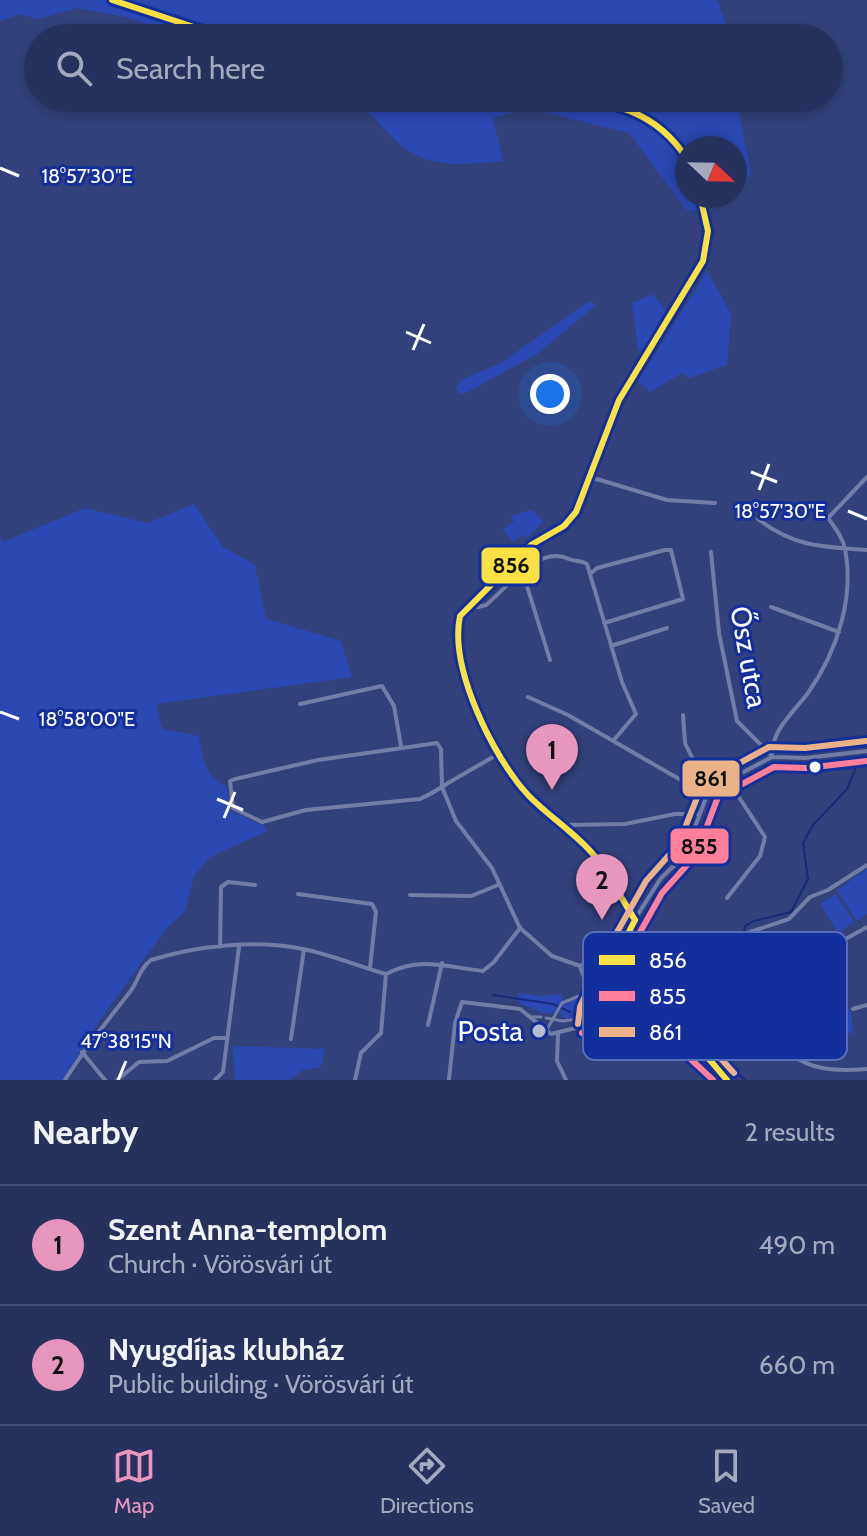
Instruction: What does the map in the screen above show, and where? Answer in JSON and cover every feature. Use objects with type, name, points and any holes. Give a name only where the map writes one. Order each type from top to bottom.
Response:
[{"type":"main road","points":[[112,0],[185,24]]},
{"type":"main road","points":[[641,112],[675,138]]},
{"type":"main road","points":[[628,932],[635,920],[599,862],[567,825],[529,796],[500,753],[472,694],[456,627],[472,603],[531,545],[570,519],[590,477],[619,400],[703,261],[708,231],[703,208]]},
{"type":"main road","points":[[706,1060],[727,1080]]},
{"type":"street","points":[[590,477],[667,500],[715,503]]},
{"type":"street","points":[[772,757],[779,729],[815,682],[839,632],[846,590],[845,549],[828,518],[867,477]]},
{"type":"street","points":[[758,519],[784,539],[867,550]]},
{"type":"street","points":[[590,574],[597,568],[671,550],[683,599],[604,623]]},
{"type":"street","name":"Ősz utca","points":[[711,552],[719,633],[737,721],[772,757]]},
{"type":"street","points":[[472,603],[478,607],[486,605],[522,570],[561,553],[585,562],[636,714],[613,741]]},
{"type":"street","points":[[522,570],[550,660]]},
{"type":"street","points":[[771,607],[839,632]]},
{"type":"street","points":[[611,646],[667,628]]},
{"type":"street","points":[[300,704],[382,686],[394,706],[401,746]]},
{"type":"street","points":[[528,697],[692,783],[707,795]]},
{"type":"street","points":[[683,715],[685,743],[700,774],[715,787]]},
{"type":"street","points":[[500,753],[442,787],[420,799],[306,810],[262,822],[233,808],[230,781],[401,746],[437,743],[441,749],[442,787],[456,821],[492,868],[520,928],[552,956],[583,965]]},
{"type":"street","points":[[635,920],[661,878],[684,856],[707,795],[715,787],[772,757],[805,758],[867,751]]},
{"type":"street","points":[[692,783],[700,774]]},
{"type":"street","points":[[727,898],[760,856],[765,837],[729,782]]},
{"type":"street","points":[[567,825],[625,824],[675,814],[699,814]]},
{"type":"street","points":[[750,932],[789,919],[812,895],[830,889],[867,865]]},
{"type":"street","points":[[220,947],[221,887],[228,882],[255,885]]},
{"type":"street","points":[[410,895],[471,896],[498,885]]},
{"type":"street","points":[[298,894],[372,904],[376,912],[370,968]]},
{"type":"street","points":[[847,940],[867,927]]},
{"type":"street","points":[[65,1080],[82,1052],[151,960],[220,947],[275,944],[304,949],[386,974],[415,962],[486,970],[520,928]]},
{"type":"street","points":[[215,1080],[223,1072],[239,947]]},
{"type":"street","points":[[291,1039],[304,949]]},
{"type":"street","points":[[428,1025],[442,963]]},
{"type":"street","points":[[580,966],[583,973]]},
{"type":"street","points":[[355,1080],[361,1053],[381,1033],[386,974]]},
{"type":"street","points":[[546,1031],[561,1006],[583,996]]},
{"type":"street","points":[[449,1079],[455,1023],[462,1002],[515,1007],[546,1031],[558,1034],[583,1026]]},
{"type":"street","points":[[853,1009],[867,1005]]},
{"type":"street","points":[[531,1017],[578,1019]]},
{"type":"street","points":[[558,1034],[557,1061],[566,1080]]},
{"type":"street","points":[[117,1080],[139,1062],[167,1061],[214,1038],[226,1038]]},
{"type":"street","points":[[82,1052],[105,1080]]},
{"type":"street","points":[[802,1060],[827,1069],[867,1069]]},
{"type":"shaded area","points":[[0,0],[717,0],[726,24],[146,24],[77,8],[37,19],[20,14],[0,21]]},
{"type":"shaded area","points":[[367,112],[513,112],[493,118],[503,161],[437,162],[412,153]]},
{"type":"shaded area","points":[[543,112],[739,112],[744,136],[675,136],[675,195],[629,133]]},
{"type":"shaded area","points":[[747,152],[751,172],[747,180]]},
{"type":"shaded area","points":[[707,271],[731,314],[727,365],[689,378],[682,373],[650,392],[638,381]]},
{"type":"shaded area","points":[[653,294],[669,314],[644,353],[638,350],[632,303]]},
{"type":"shaded area","points":[[589,301],[596,305],[537,354],[468,392],[461,394],[456,389],[461,380],[501,363]]},
{"type":"shaded area","points":[[194,504],[223,547],[255,565],[266,619],[341,641],[352,677],[156,704],[162,729],[199,736],[205,766],[213,777],[226,786],[231,811],[265,826],[267,831],[210,857],[194,876],[185,911],[166,929],[97,1024],[63,1080],[0,1080],[0,536],[3,542],[85,508],[147,523]]},
{"type":"shaded area","points":[[531,510],[544,521],[527,538],[522,535],[513,542],[503,529],[514,522],[510,516]]},
{"type":"shaded area","points":[[867,869],[867,914],[857,921],[837,890]]},
{"type":"shaded area","points":[[836,894],[854,922],[837,932],[820,904]]},
{"type":"shaded area","points":[[519,993],[540,996],[560,994],[564,1001],[557,1013],[543,1013],[519,1003]]},
{"type":"shaded area","points":[[583,996],[580,1012],[572,1011],[571,1018],[566,1020],[560,1014],[563,1004]]},
{"type":"shaded area","points":[[847,1008],[851,1012],[853,1033],[847,1033]]},
{"type":"shaded area","points":[[233,1046],[325,1049],[321,1067],[303,1070],[288,1080],[235,1080]]},
{"type":"waterway","points":[[744,932],[745,926],[754,921],[791,912],[808,879],[803,843],[813,825],[847,789],[857,765],[867,760]]},
{"type":"waterway","points":[[493,995],[553,1004],[570,1012]]},
{"type":"waterway","points":[[723,1060],[745,1080]]},
{"type":"transit line","name":"856","points":[[112,0],[185,24]]},
{"type":"transit line","name":"856","points":[[633,112],[662,130],[675,143]]},
{"type":"transit line","name":"856","points":[[635,920],[592,853],[528,795],[501,758],[467,685],[458,637],[460,616],[531,545],[564,526],[576,512],[619,400],[703,261],[708,231],[703,208]]},
{"type":"transit line","name":"861","points":[[617,932],[646,881],[678,845],[703,783],[769,747],[805,748],[866,741]]},
{"type":"transit line","name":"855","points":[[640,932],[662,893],[696,855],[718,797],[774,767],[806,768],[867,761]]},
{"type":"transit line","name":"856","points":[[629,932],[635,920]]},
{"type":"transit line","name":"861","points":[[578,1024],[583,1000]]},
{"type":"transit line","name":"855","points":[[692,1060],[713,1080]]},
{"type":"transit line","name":"856","points":[[709,1060],[727,1080]]},
{"type":"transit line","name":"861","points":[[722,1060],[734,1073]]},
{"type":"place","name":"Szent Anna-templom","points":[[552,790]]},
{"type":"place","name":"Nyugdíjas klubház","points":[[602,920]]},
{"type":"place","name":"Posta","points":[[539,1031]]}]
